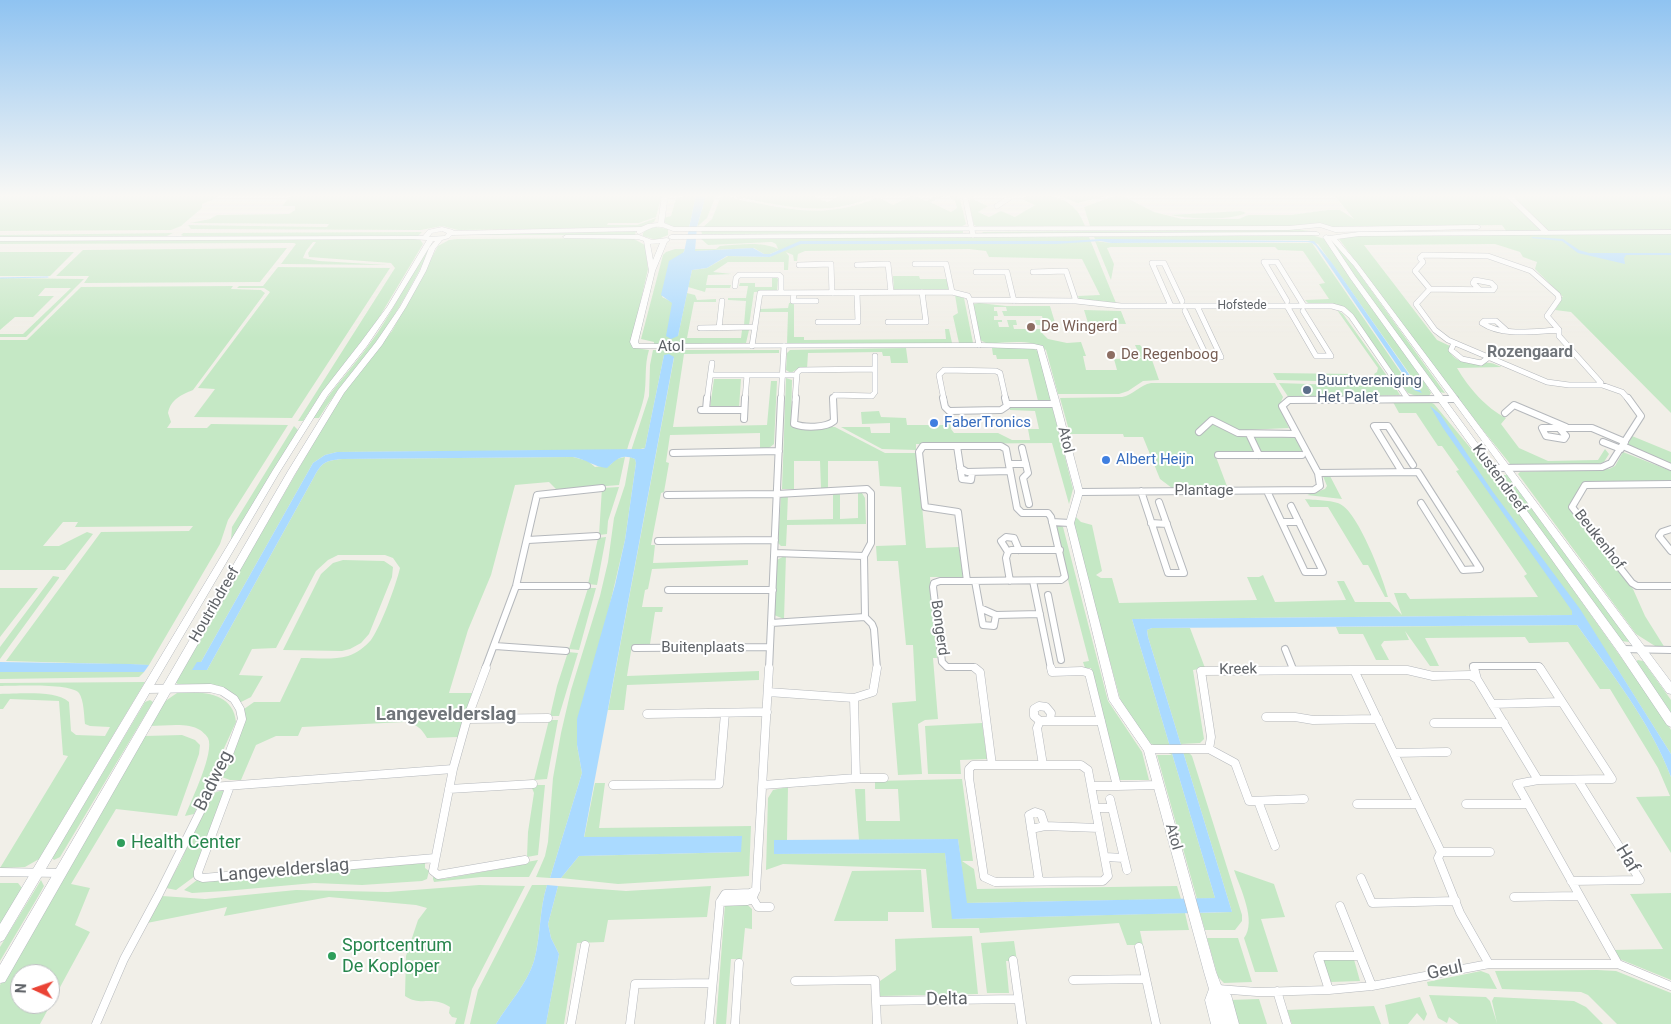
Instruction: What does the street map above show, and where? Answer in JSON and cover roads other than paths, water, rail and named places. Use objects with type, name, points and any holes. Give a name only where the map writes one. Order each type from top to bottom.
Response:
[{"type":"main road","name":"Houtribdreef","points":[[0,977],[59,872],[320,424],[341,392],[380,343],[403,307],[427,252],[426,243]]},
{"type":"main road","points":[[427,252],[441,243]]},
{"type":"main road","name":"Atol","points":[[647,243],[652,271]]},
{"type":"main road","name":"Atol","points":[[663,243],[652,271],[634,342],[636,346],[752,346]]},
{"type":"main road","name":"Kustendreef","points":[[1337,243],[1349,272],[1622,649],[1671,722]]},
{"type":"main road","name":"Kustendreef","points":[[1339,243],[1671,690]]},
{"type":"main road","name":"Houtribdreef","points":[[0,936],[325,394],[375,329],[427,252]]},
{"type":"main road","name":"Atol","points":[[979,346],[1034,346],[1040,348],[1079,492]]},
{"type":"main road","points":[[1070,523],[1079,492]]},
{"type":"main road","name":"Atol","points":[[1070,523],[1114,700],[1148,749],[1190,897]]},
{"type":"main road","name":"Atol","points":[[1194,914],[1216,989],[1226,1000],[1232,1024]]},
{"type":"main road","name":"Atol","points":[[1216,989],[1212,1000],[1218,1024]]},
{"type":"street","name":"Houtribdreef","points":[[427,252],[435,243]]},
{"type":"street","points":[[1430,289],[1415,271],[1423,262],[1420,258],[1423,255],[1483,255],[1531,271],[1558,295],[1559,299],[1547,316],[1559,330],[1559,336],[1602,383],[1620,391],[1641,416],[1611,463],[1602,467],[1492,468]]},
{"type":"street","name":"Hofstede","points":[[1264,262],[1277,262],[1331,356],[1316,356],[1280,289],[1264,262]]},
{"type":"street","points":[[1171,306],[1152,263],[1164,263],[1182,301]]},
{"type":"street","points":[[798,265],[832,264],[832,293]]},
{"type":"street","points":[[857,265],[888,264],[891,292]]},
{"type":"street","points":[[915,264],[946,264],[952,292]]},
{"type":"street","points":[[1033,272],[1066,271],[1076,301]]},
{"type":"street","points":[[976,272],[1007,272],[1014,300]]},
{"type":"street","points":[[735,286],[736,278],[739,275],[779,275],[781,277],[780,293]]},
{"type":"street","points":[[1163,289],[1176,289]]},
{"type":"street","name":"Hofstede","points":[[1280,289],[1294,289]]},
{"type":"street","points":[[1479,290],[1430,289],[1416,304],[1443,339],[1554,384],[1602,383]]},
{"type":"street","points":[[818,322],[858,322],[857,292]]},
{"type":"street","points":[[752,346],[760,293],[857,292],[962,293],[968,296],[970,300],[979,346]]},
{"type":"street","points":[[888,322],[926,322],[922,292]]},
{"type":"street","points":[[794,293],[793,301],[816,301]]},
{"type":"street","name":"Hofstede","points":[[970,300],[1076,301],[1121,306],[1287,303],[1304,308],[1332,306],[1348,312],[1408,399]]},
{"type":"street","points":[[719,328],[722,301]]},
{"type":"street","name":"Hofstede","points":[[1186,311],[1207,357],[1221,357],[1197,306]]},
{"type":"street","name":"Hofstede","points":[[1192,325],[1206,325]]},
{"type":"street","points":[[1299,325],[1312,325]]},
{"type":"street","points":[[700,328],[754,327]]},
{"type":"street","points":[[1506,330],[1559,330]]},
{"type":"street","points":[[1454,343],[1451,350],[1462,359],[1481,363],[1489,357]]},
{"type":"street","name":"Atol","points":[[752,346],[979,346]]},
{"type":"street","points":[[770,907],[758,907],[753,894],[763,786],[784,346]]},
{"type":"street","points":[[874,370],[800,370],[797,375],[794,424],[799,426],[830,425],[834,421],[833,398],[835,396],[872,396],[875,392],[875,356]]},
{"type":"street","points":[[712,363],[703,410],[743,410]]},
{"type":"street","points":[[944,370],[996,371],[1000,373],[1007,404],[1001,410],[950,411],[945,407],[940,375],[944,370]]},
{"type":"street","points":[[711,375],[797,375]]},
{"type":"street","points":[[744,419],[743,410],[747,375]]},
{"type":"street","points":[[1421,503],[1463,570],[1480,570],[1418,472],[1318,473],[1282,406],[1289,400],[1455,399]]},
{"type":"street","points":[[1007,404],[1056,404]]},
{"type":"street","points":[[1505,413],[1514,405],[1568,427]]},
{"type":"street","points":[[1199,432],[1212,420],[1238,433],[1296,434]]},
{"type":"street","points":[[1402,472],[1374,426],[1388,426],[1413,466]]},
{"type":"street","points":[[1559,428],[1592,428],[1623,446],[1671,467]]},
{"type":"street","points":[[1249,434],[1259,454]]},
{"type":"street","points":[[1603,442],[1623,446]]},
{"type":"street","points":[[996,614],[994,626],[983,625],[980,608],[971,581],[958,512],[955,510],[931,510],[925,507],[920,448],[923,446],[1001,446],[1006,449],[1017,508],[1022,513],[1048,513],[1052,522],[1070,523]]},
{"type":"street","points":[[957,446],[962,479],[965,480],[971,480],[972,472],[1010,468],[1026,464]]},
{"type":"street","points":[[1022,448],[1028,473],[1023,478],[1029,504]]},
{"type":"street","points":[[1389,450],[1403,450]]},
{"type":"street","points":[[673,453],[779,451]]},
{"type":"street","points":[[1218,455],[1302,455]]},
{"type":"street","name":"Plantage","points":[[1079,492],[1314,490],[1320,486],[1318,473]]},
{"type":"street","name":"Beukenhof","points":[[1671,484],[1585,485],[1572,507],[1632,583],[1637,586],[1671,586]]},
{"type":"street","points":[[525,860],[438,875],[433,872],[453,769],[467,719],[516,586],[537,496],[602,488]]},
{"type":"street","points":[[667,495],[777,494],[867,489],[871,493],[872,543],[864,556],[865,617]]},
{"type":"street","name":"Plantage","points":[[1140,491],[1168,573],[1184,573],[1159,502]]},
{"type":"street","points":[[1267,491],[1305,572],[1323,572],[1291,506]]},
{"type":"street","points":[[1015,493],[1026,493]]},
{"type":"street","name":"Bongerd","points":[[992,765],[980,672],[974,667],[946,666],[942,662],[933,587],[934,583],[940,581],[1061,580],[1065,577],[1052,522]]},
{"type":"street","points":[[1282,522],[1299,522]]},
{"type":"street","points":[[1151,523],[1167,524]]},
{"type":"street","points":[[1434,523],[1450,523]]},
{"type":"street","points":[[1671,529],[1662,532],[1659,536],[1671,551]]},
{"type":"street","points":[[528,540],[597,536]]},
{"type":"street","points":[[1008,552],[1001,541],[1006,537],[1014,538],[1019,550]]},
{"type":"street","points":[[658,541],[775,540]]},
{"type":"street","points":[[1008,552],[1011,550],[1060,550]]},
{"type":"street","points":[[1008,552],[1006,558],[1010,581]]},
{"type":"street","points":[[775,553],[864,556]]},
{"type":"street","points":[[1033,581],[1052,672],[1082,671],[1089,673],[1116,786]]},
{"type":"street","points":[[516,586],[587,586]]},
{"type":"street","points":[[668,590],[773,590]]},
{"type":"street","points":[[1048,595],[1061,660]]},
{"type":"street","points":[[980,608],[996,614],[1039,612],[1051,609]]},
{"type":"street","points":[[768,692],[854,698],[873,692],[877,684],[875,631],[871,622],[865,617],[771,623]]},
{"type":"street","points":[[1046,645],[1058,644]]},
{"type":"street","points":[[495,646],[566,651]]},
{"type":"street","name":"Buitenplaats","points":[[635,648],[770,647]]},
{"type":"street","points":[[1285,649],[1293,670]]},
{"type":"street","points":[[1622,649],[1671,650]]},
{"type":"street","points":[[1538,781],[1477,678],[1473,666],[1539,666],[1612,779],[1538,781],[1522,780],[1517,784],[1618,964]]},
{"type":"street","points":[[1441,852],[1354,670],[1407,670],[1433,676],[1470,675],[1477,678]]},
{"type":"street","name":"Kreek","points":[[1209,749],[1210,737],[1200,671],[1354,670]]},
{"type":"street","name":"Badweg","points":[[96,1024],[124,959],[159,894],[240,726],[240,709],[234,699],[222,691],[210,688],[147,689]]},
{"type":"street","points":[[854,698],[856,778]]},
{"type":"street","points":[[1492,704],[1562,702]]},
{"type":"street","points":[[1050,720],[1051,713],[1046,707],[1039,706],[1034,709],[1034,716],[1040,721],[1101,721]]},
{"type":"street","points":[[647,714],[767,712]]},
{"type":"street","points":[[613,785],[720,784],[725,713]]},
{"type":"street","points":[[1266,717],[1313,720],[1378,719]]},
{"type":"street","points":[[467,719],[548,718]]},
{"type":"street","points":[[1040,721],[1037,728],[1043,765]]},
{"type":"street","points":[[1434,723],[1504,723]]},
{"type":"street","points":[[1148,749],[1209,749],[1235,763],[1249,801],[1304,799]]},
{"type":"street","points":[[1394,753],[1447,752]]},
{"type":"street","points":[[973,765],[992,765],[1081,765],[1088,770],[1108,876],[1103,881],[1039,882],[995,882],[984,877],[969,769],[973,765]]},
{"type":"street","points":[[212,787],[453,769]]},
{"type":"street","points":[[763,786],[856,778],[884,778]]},
{"type":"street","name":"Haf","points":[[1571,881],[1640,880],[1578,780]]},
{"type":"street","points":[[449,789],[533,784]]},
{"type":"street","name":"Langevelderslag","points":[[230,786],[198,872],[198,876],[203,878],[435,858]]},
{"type":"street","points":[[1091,786],[1159,786]]},
{"type":"street","points":[[1110,799],[1126,870]]},
{"type":"street","points":[[1258,801],[1274,846]]},
{"type":"street","points":[[1357,804],[1418,804]]},
{"type":"street","points":[[1466,804],[1528,804]]},
{"type":"street","points":[[1095,808],[1112,808]]},
{"type":"street","points":[[1039,882],[1029,815],[1035,812],[1041,814],[1045,826]]},
{"type":"street","points":[[1031,829],[1045,826],[1099,828]]},
{"type":"street","points":[[1441,852],[1490,852]]},
{"type":"street","points":[[1441,852],[1438,858],[1456,901],[1480,951],[1489,964]]},
{"type":"street","points":[[1105,858],[1124,858]]},
{"type":"street","points":[[0,872],[59,872]]},
{"type":"street","points":[[1361,878],[1372,903],[1456,901]]},
{"type":"street","points":[[709,1024],[720,902],[747,901],[753,894]]},
{"type":"street","points":[[1514,897],[1579,896]]},
{"type":"street","name":"Atol","points":[[1190,897],[1194,914]]},
{"type":"street","points":[[1340,906],[1372,986]]},
{"type":"street","points":[[571,1024],[584,945]]},
{"type":"street","points":[[1139,947],[1156,1024]]},
{"type":"street","points":[[1330,990],[1318,956],[1359,956]]},
{"type":"street","points":[[1013,960],[1022,1024]]},
{"type":"street","points":[[735,1024],[738,963]]},
{"type":"street","name":"Geul","points":[[1216,989],[1330,990],[1372,986],[1489,964],[1618,964],[1671,986]]},
{"type":"street","points":[[1073,980],[1146,979]]},
{"type":"street","points":[[796,981],[876,980],[877,1024]]},
{"type":"street","points":[[630,1024],[635,984],[712,983]]},
{"type":"street","points":[[1277,991],[1287,1024]]},
{"type":"street","name":"Delta","points":[[876,1001],[1018,999]]},
{"type":"water","points":[[686,243],[696,243],[695,251],[753,248],[764,254],[770,254],[796,243],[1074,243],[801,244],[770,257],[727,256],[707,268],[692,270],[678,336],[671,339],[666,336],[672,303],[661,295],[669,261],[684,252]]},
{"type":"water","points":[[1312,243],[1315,243],[1332,263],[1422,393],[1414,390],[1316,246]]},
{"type":"water","points":[[1564,243],[1569,243],[1579,250],[1589,253],[1671,253],[1671,255],[1626,255],[1624,258],[1625,264],[1578,253]]},
{"type":"water","points":[[669,354],[674,357],[584,837],[742,836],[741,852],[579,856],[561,878],[550,878],[582,773],[577,745],[577,719],[615,585],[625,540],[636,463],[635,459],[630,457],[619,458],[607,468],[573,457],[342,459],[325,463],[317,472],[207,670],[192,670],[197,662],[201,662],[313,463],[325,455],[337,452],[643,449],[645,448],[664,355]]},
{"type":"water","points":[[1430,406],[1440,414],[1493,492],[1580,609],[1671,754],[1671,777],[1641,717],[1577,625],[1152,628],[1147,630],[1148,637],[1232,912],[952,919],[945,853],[774,854],[774,840],[958,839],[967,903],[1215,898],[1132,619],[1572,615],[1572,611],[1443,428]]},
{"type":"water","points":[[0,662],[149,665],[144,672],[0,672]]},
{"type":"water","points":[[547,885],[558,886],[548,924],[551,938],[559,954],[546,1024],[496,1024],[522,986],[534,961]]},
{"type":"waterway","points":[[0,278],[48,277]]},
{"type":"place","name":"De Wingerd","points":[[1031,327]]},
{"type":"place","name":"De Regenboog","points":[[1111,355]]},
{"type":"place","name":"Buurtvereniging Het Palet","points":[[1307,390]]},
{"type":"place","name":"FaberTronics","points":[[934,423]]},
{"type":"place","name":"Albert Heijn","points":[[1106,460]]},
{"type":"place","name":"Health Center","points":[[121,843]]},
{"type":"place","name":"Sportcentrum De Koploper","points":[[332,956]]},
{"type":"district","name":"Rozengaard","points":[[1530,353]]},
{"type":"district","name":"Langevelderslag","points":[[446,715]]}]
